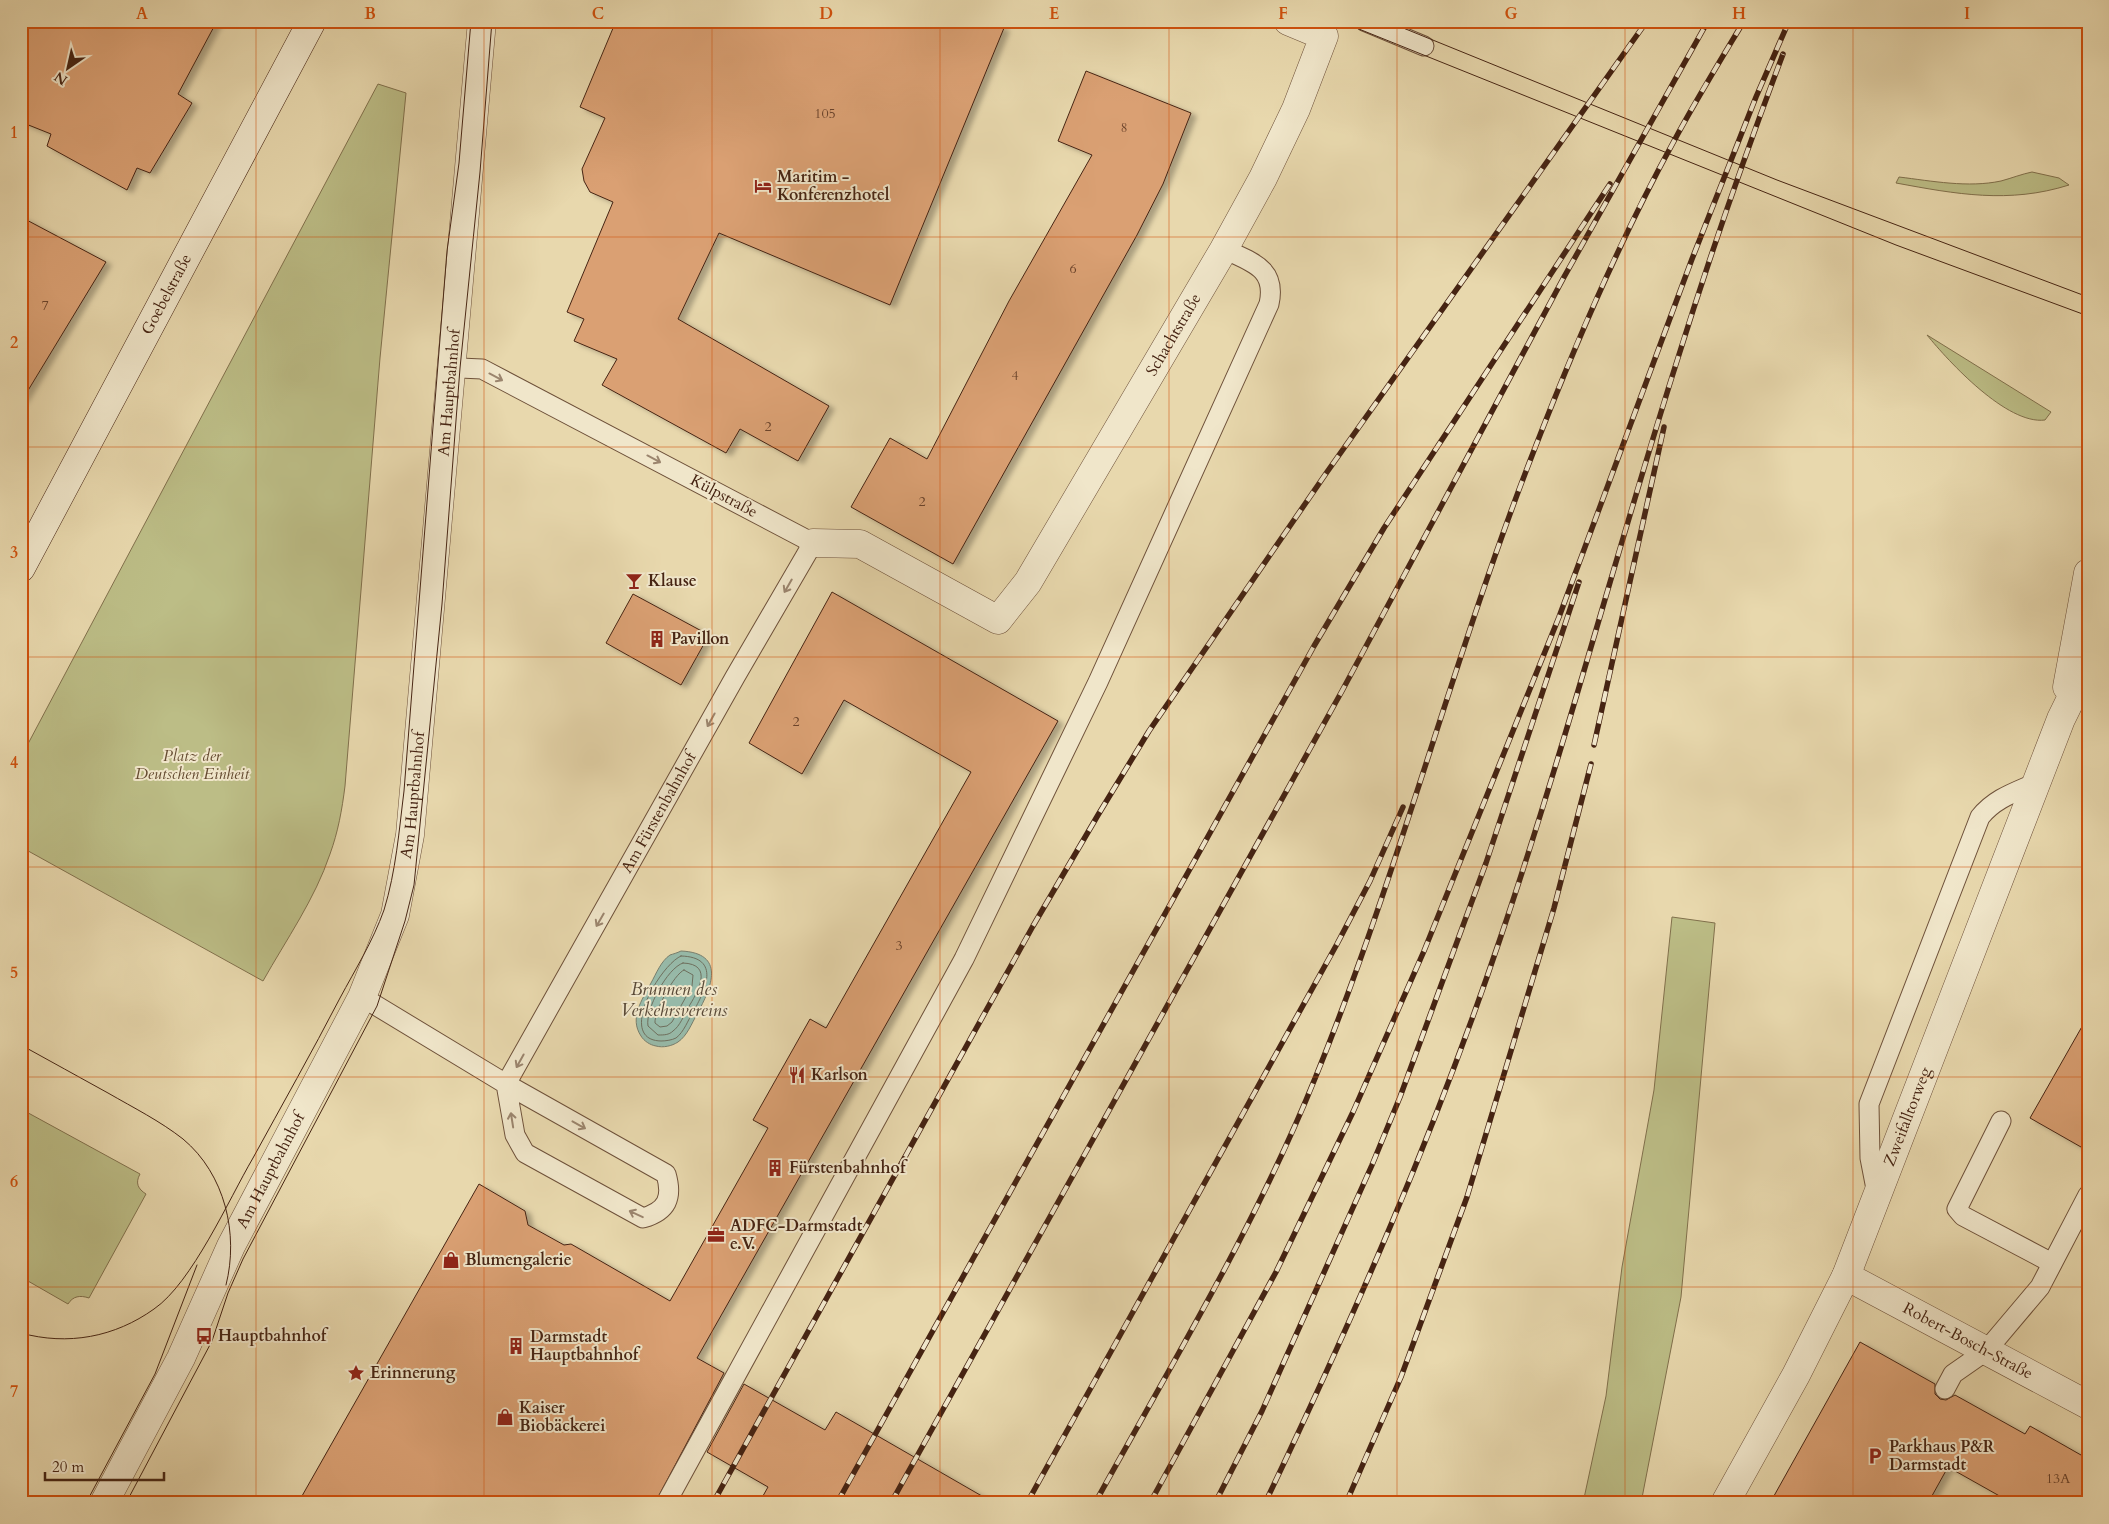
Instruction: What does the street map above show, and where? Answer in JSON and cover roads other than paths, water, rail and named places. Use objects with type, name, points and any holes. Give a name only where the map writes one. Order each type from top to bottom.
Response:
[{"type":"street","name":"Goebelstraße","points":[[21,568],[312,21]]},
{"type":"street","name":"Am Hauptbahnhof","points":[[104,1503],[181,1358],[231,1246],[362,997],[395,915],[410,835],[450,364],[482,21]]},
{"type":"street","name":"Schachtstraße","points":[[998,620],[1028,582],[1224,249],[1284,136],[1324,36],[1288,21]]},
{"type":"street","name":"Külpstraße","points":[[813,543],[860,544],[998,620]]},
{"type":"street","name":"Zweifalltorweg","points":[[2062,719],[2088,573]]},
{"type":"street","name":"Zweifalltorweg","points":[[1725,1503],[1796,1374],[1846,1276],[2062,719],[2088,664]]},
{"type":"street","name":"Robert-Bosch-Straße","points":[[1846,1276],[2088,1405]]},
{"type":"lane","points":[[1364,21],[1424,46]]},
{"type":"lane","points":[[666,1503],[964,959],[1098,682],[1269,304],[1272,292],[1270,280],[1262,268],[1224,249]]},
{"type":"lane","name":"Külpstraße","points":[[450,364],[460,368],[482,369],[813,543]]},
{"type":"lane","name":"Am Fürstenbahnhof","points":[[506,1084],[813,543]]},
{"type":"lane","points":[[1877,1196],[1870,1158],[1869,1104],[1980,817],[1989,806],[2001,798],[2038,782]]},
{"type":"lane","points":[[362,997],[506,1084],[666,1174],[670,1189],[667,1201],[657,1214],[643,1218],[525,1152],[515,1135],[506,1084]]},
{"type":"lane","points":[[2001,1121],[1956,1209],[1963,1216],[2052,1263]]},
{"type":"lane","points":[[1945,1389],[1953,1374],[1986,1351],[2040,1287],[2088,1196]]},
{"type":"water","name":"Brunnen des Verkehrsvereins","points":[[681,951],[695,953],[705,958],[710,965],[712,973],[707,993],[689,1029],[678,1042],[662,1047],[649,1044],[641,1036],[636,1023],[638,1009],[661,964],[670,955]]},
{"type":"tram line","points":[[21,1333],[56,1339],[73,1339],[107,1332],[139,1319],[168,1297],[196,1261],[209,1239],[375,933],[384,910],[394,866],[404,791],[447,251],[459,163],[471,21]]},
{"type":"tram line","points":[[126,1503],[212,1341],[228,1293],[243,1259],[377,1006],[405,921],[414,885],[442,604],[460,368],[480,172],[492,21]]},
{"type":"tram line","points":[[1339,21],[1896,245],[2088,316]]},
{"type":"tram line","points":[[1386,21],[1777,180],[2088,297]]},
{"type":"tram line","points":[[21,1045],[156,1120],[183,1139],[197,1153],[209,1169],[225,1206],[231,1246],[230,1266],[226,1285]]},
{"type":"tram line","points":[[86,1503],[155,1374],[197,1265]]},
{"type":"railway","points":[[713,1503],[1033,926],[1149,731],[1327,472],[1647,21]]},
{"type":"railway","points":[[891,1503],[1342,691],[1564,277],[1708,21]]},
{"type":"railway","points":[[1095,1503],[1212,1293],[1267,1186],[1292,1131],[1346,999],[1374,921],[1504,530],[1565,374],[1598,295],[1654,179],[1691,111],[1744,21]]},
{"type":"railway","points":[[1150,1503],[1276,1272],[1353,1112],[1424,951],[1559,617],[1692,259],[1756,97],[1789,21]]},
{"type":"railway","points":[[1265,1503],[1361,1295],[1420,1154],[1475,1011],[1524,867],[1689,322],[1783,54]]},
{"type":"railway","points":[[837,1503],[1314,646],[1384,528],[1610,184]]},
{"type":"railway","points":[[1594,745],[1664,427]]},
{"type":"railway","points":[[1215,1503],[1262,1411],[1372,1165],[1400,1097],[1486,863],[1579,582]]},
{"type":"railway","points":[[1346,1503],[1401,1377],[1467,1197],[1554,908],[1591,764]]},
{"type":"railway","points":[[1027,1503],[1337,944],[1370,881],[1403,807]]},
{"type":"place","name":"Maritim - Konferenzhotel","points":[[763,186]]},
{"type":"place","name":"Klause","points":[[634,581]]},
{"type":"place","name":"Pavillon","points":[[657,639]]},
{"type":"place","name":"Karlson","points":[[797,1075]]},
{"type":"place","name":"Fürstenbahnhof","points":[[775,1168]]},
{"type":"place","name":"ADFC-Darmstadt e.V.","points":[[716,1235]]},
{"type":"place","name":"Blumengalerie","points":[[451,1260]]},
{"type":"place","name":"Hauptbahnhof","points":[[204,1336]]},
{"type":"place","name":"Darmstadt Hauptbahnhof","points":[[516,1346]]},
{"type":"place","name":"Erinnerung","points":[[356,1373]]},
{"type":"place","name":"Kaiser Biobäckerei","points":[[505,1417]]},
{"type":"place","name":"Parkhaus P&R Darmstadt","points":[[1875,1456]]},
{"type":"park label","name":"Platz der Deutschen Einheit","points":[[192,765]]}]
